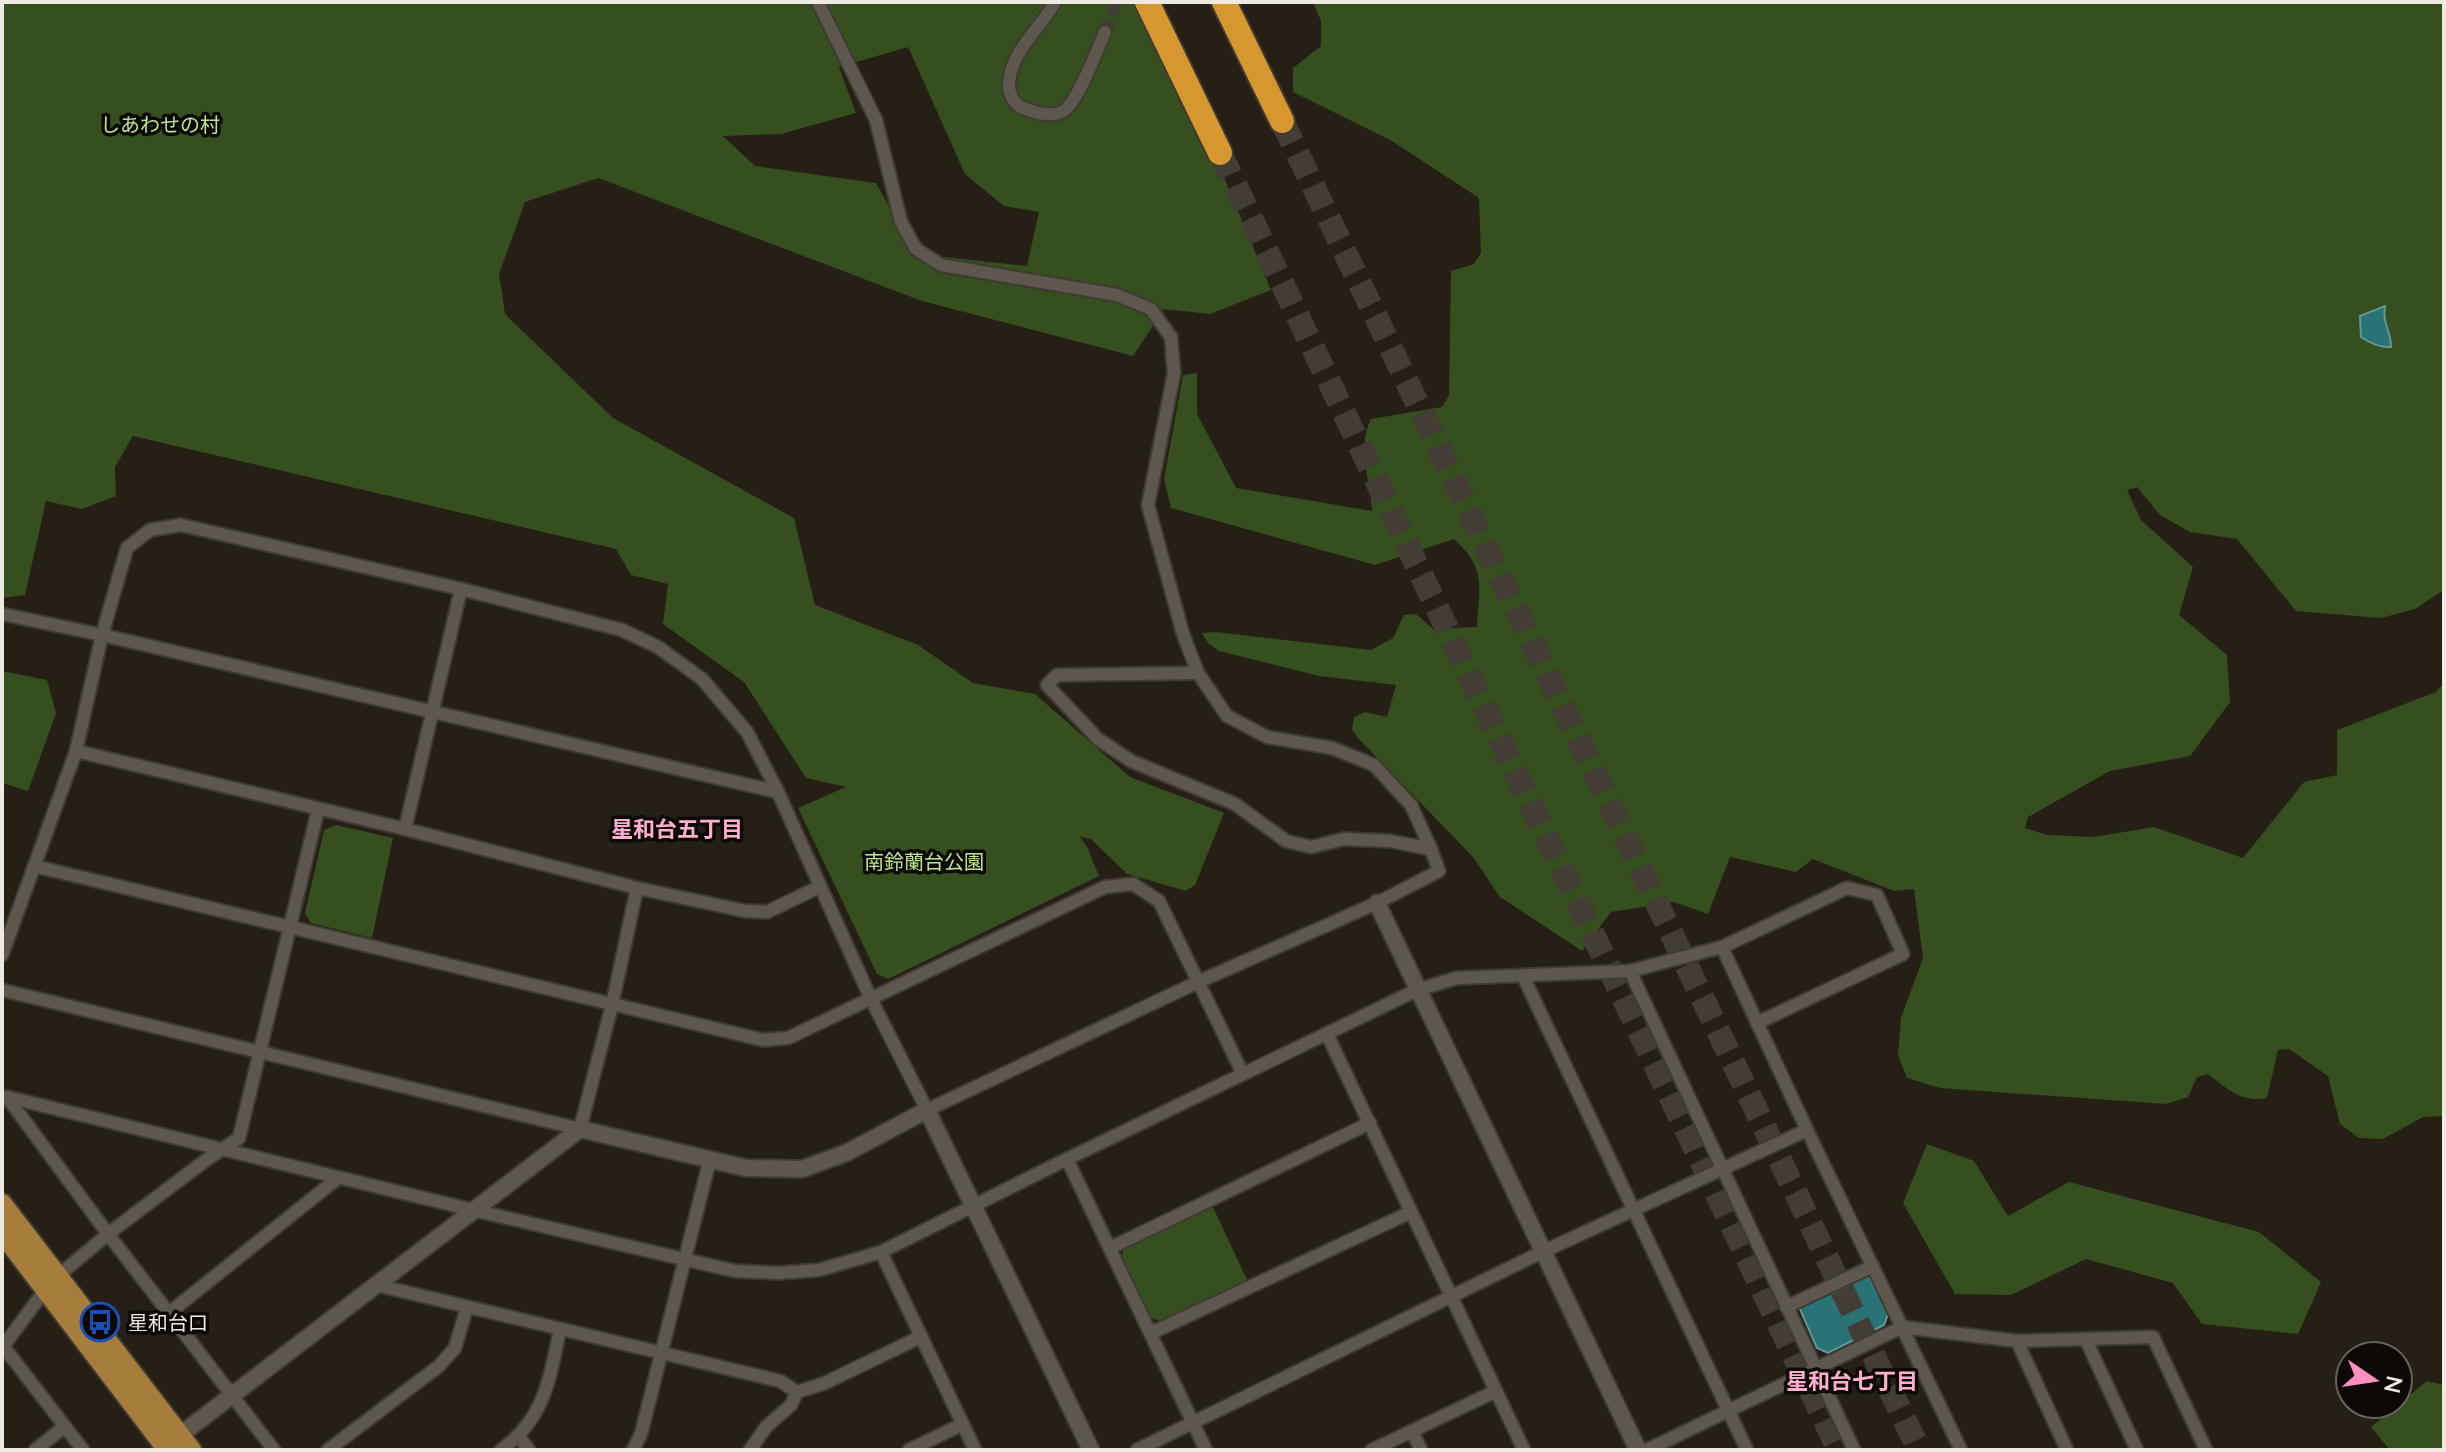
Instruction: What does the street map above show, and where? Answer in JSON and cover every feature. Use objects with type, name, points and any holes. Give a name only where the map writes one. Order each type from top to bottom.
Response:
[{"type":"highway","points":[[1147,2],[1220,153]]},
{"type":"highway","points":[[1224,2],[1282,121]]},
{"type":"main road","points":[[2,1204],[52,1283],[173,1446]]},
{"type":"main road","points":[[2,1232],[52,1283]]},
{"type":"street","points":[[2,990],[746,1168],[802,1169],[846,1153],[927,1110],[1198,982],[1377,903],[1439,871],[1411,805],[1374,765],[1332,748],[1267,737],[1227,716],[1198,673],[1183,634],[1148,505],[1174,373],[1171,337],[1151,309],[1117,295],[941,265],[916,249],[901,222],[876,120],[818,2]]},
{"type":"street","points":[[1055,2],[1017,55],[1008,85],[1013,102],[1019,107],[1054,115],[1064,110],[1074,98],[1105,32]]},
{"type":"street","points":[[2,955],[76,751],[102,635],[127,548],[150,530],[181,525],[461,589],[622,630],[658,647],[702,679],[747,732],[778,792],[870,997],[1091,1450]]},
{"type":"street","points":[[405,829],[461,589]]},
{"type":"street","points":[[2,614],[778,792]]},
{"type":"street","points":[[1198,673],[1057,675],[1047,685],[1098,739],[1131,761],[1235,804],[1286,841],[1311,847],[1344,839],[1390,841],[1431,849]]},
{"type":"street","points":[[76,751],[637,888],[745,911],[767,912],[819,887]]},
{"type":"street","points":[[83,1450],[2,1347],[52,1283],[108,1234],[239,1138],[318,810]]},
{"type":"street","points":[[34,866],[763,1040],[788,1038],[1105,887],[1133,884],[1159,901],[1243,1074]]},
{"type":"street","points":[[173,1446],[232,1394],[580,1129],[612,1005],[637,888]]},
{"type":"street","points":[[4,1094],[338,1178],[735,1271],[778,1273],[819,1270],[881,1252],[1417,990],[1457,978],[1630,971],[1722,947],[1847,888],[1877,895],[1903,954],[1757,1023]]},
{"type":"street","points":[[1377,903],[1638,1450]]},
{"type":"street","points":[[1722,947],[1961,1450]]},
{"type":"street","points":[[1630,971],[1854,1450]]},
{"type":"street","points":[[1523,976],[1747,1450]]},
{"type":"street","points":[[1327,1034],[1524,1450]]},
{"type":"street","points":[[4,1094],[274,1450]]},
{"type":"street","points":[[1110,1248],[1370,1123]]},
{"type":"street","points":[[1137,1450],[1542,1252],[1807,1130]]},
{"type":"street","points":[[633,1450],[641,1434],[710,1159]]},
{"type":"street","points":[[1067,1159],[1206,1450]]},
{"type":"street","points":[[169,1313],[338,1178]]},
{"type":"street","points":[[1151,1333],[1411,1212]]},
{"type":"street","points":[[881,1252],[975,1450]]},
{"type":"street","points":[[1786,1307],[1873,1266]]},
{"type":"street","points":[[376,1285],[780,1381],[797,1392]]},
{"type":"street","points":[[328,1450],[439,1366],[455,1348],[467,1307]]},
{"type":"street","points":[[1647,1450],[1902,1327],[2017,1341],[2153,1337],[2206,1450]]},
{"type":"street","points":[[501,1450],[519,1437],[546,1393],[560,1330]]},
{"type":"street","points":[[750,1450],[766,1427],[791,1405],[797,1392],[825,1383],[920,1337]]},
{"type":"street","points":[[2086,1340],[2137,1450]]},
{"type":"street","points":[[2017,1341],[2067,1450]]},
{"type":"street","points":[[1372,1450],[1496,1391]]},
{"type":"street","points":[[909,1450],[963,1424]]},
{"type":"street","points":[[35,1450],[64,1427]]},
{"type":"street","points":[[1412,1431],[1421,1450]]},
{"type":"street","points":[[519,1437],[529,1450]]},
{"type":"green space","points":[[2,2],[1136,2],[1218,163],[1271,290],[1210,314],[1164,309],[1133,356],[922,301],[598,178],[525,202],[499,274],[505,314],[613,418],[794,518],[815,605],[918,645],[973,683],[1035,694],[1130,777],[1224,813],[1195,885],[1186,891],[1127,874],[1091,839],[1079,836],[1099,876],[888,979],[877,974],[798,808],[846,787],[806,778],[744,682],[663,624],[668,584],[631,575],[616,549],[133,436],[115,467],[116,496],[82,509],[46,501],[25,595],[2,598]],"holes":[[[908,47],[965,174],[1004,206],[1039,212],[1027,266],[916,254],[876,183],[755,166],[723,136],[781,134],[856,113],[839,67]]]},
{"type":"green space","points":[[1313,2],[2444,2],[2444,590],[2415,609],[2381,618],[2296,611],[2237,539],[2190,532],[2160,515],[2137,487],[2127,490],[2141,520],[2193,567],[2179,615],[2227,655],[2230,702],[2190,756],[2110,771],[2028,817],[2025,828],[2047,835],[2094,837],[2154,827],[2243,858],[2304,782],[2337,775],[2337,730],[2436,692],[2444,683],[2444,1116],[2423,1117],[2383,1139],[2359,1138],[2340,1124],[2328,1076],[2289,1049],[2278,1050],[2267,1098],[2258,1099],[2235,1094],[2208,1074],[2197,1077],[2188,1097],[2166,1104],[1940,1088],[1907,1078],[1898,1055],[1901,1018],[1923,958],[1914,889],[1894,891],[1813,859],[1796,872],[1730,857],[1708,914],[1674,902],[1611,912],[1582,951],[1500,897],[1473,857],[1358,738],[1352,729],[1354,717],[1365,712],[1387,717],[1396,685],[1319,676],[1219,651],[1208,643],[1202,633],[1371,650],[1393,638],[1404,615],[1416,614],[1433,629],[1477,627],[1479,579],[1472,560],[1454,539],[1375,565],[1171,508],[1164,479],[1183,375],[1197,373],[1197,414],[1236,488],[1372,511],[1364,453],[1371,419],[1442,407],[1449,395],[1451,271],[1474,264],[1481,253],[1479,198],[1392,141],[1293,92],[1293,68],[1321,46],[1321,21]]},
{"type":"green space","points":[[2,671],[47,680],[56,713],[28,791],[2,783]]},
{"type":"green space","points":[[336,825],[393,838],[372,938],[311,923],[305,913],[324,830]]},
{"type":"green space","points":[[1927,1144],[1974,1161],[2008,1216],[2069,1182],[2259,1232],[2321,1282],[2298,1334],[2202,1324],[2173,1283],[2086,1259],[2011,1295],[1955,1294],[1903,1203]]},
{"type":"green space","points":[[1213,1207],[1247,1280],[1161,1321],[1150,1318],[1121,1259],[1124,1248]]},
{"type":"green space","points":[[2427,1381],[2444,1385],[2444,1450],[2390,1450],[2371,1427],[2380,1420],[2414,1420],[2414,1392]]},
{"type":"water","points":[[2385,306],[2391,347],[2375,345],[2361,337],[2360,316]]},
{"type":"water","points":[[1868,1274],[1888,1314],[1884,1325],[1828,1353],[1817,1348],[1799,1307]]},
{"type":"tunnel","points":[[1105,32],[1117,2]]},
{"type":"tunnel","points":[[1282,121],[1919,1450]]},
{"type":"tunnel","points":[[1220,153],[1839,1450]]},
{"type":"place","name":"星和台口","points":[[100,1322]]},
{"type":"district","name":"星和台五丁目","points":[[677,828]]},
{"type":"district","name":"星和台七丁目","points":[[1852,1380]]},
{"type":"park label","name":"しあわせの村","points":[[160,124]]},
{"type":"park label","name":"南鈴蘭台公園","points":[[924,861]]}]
